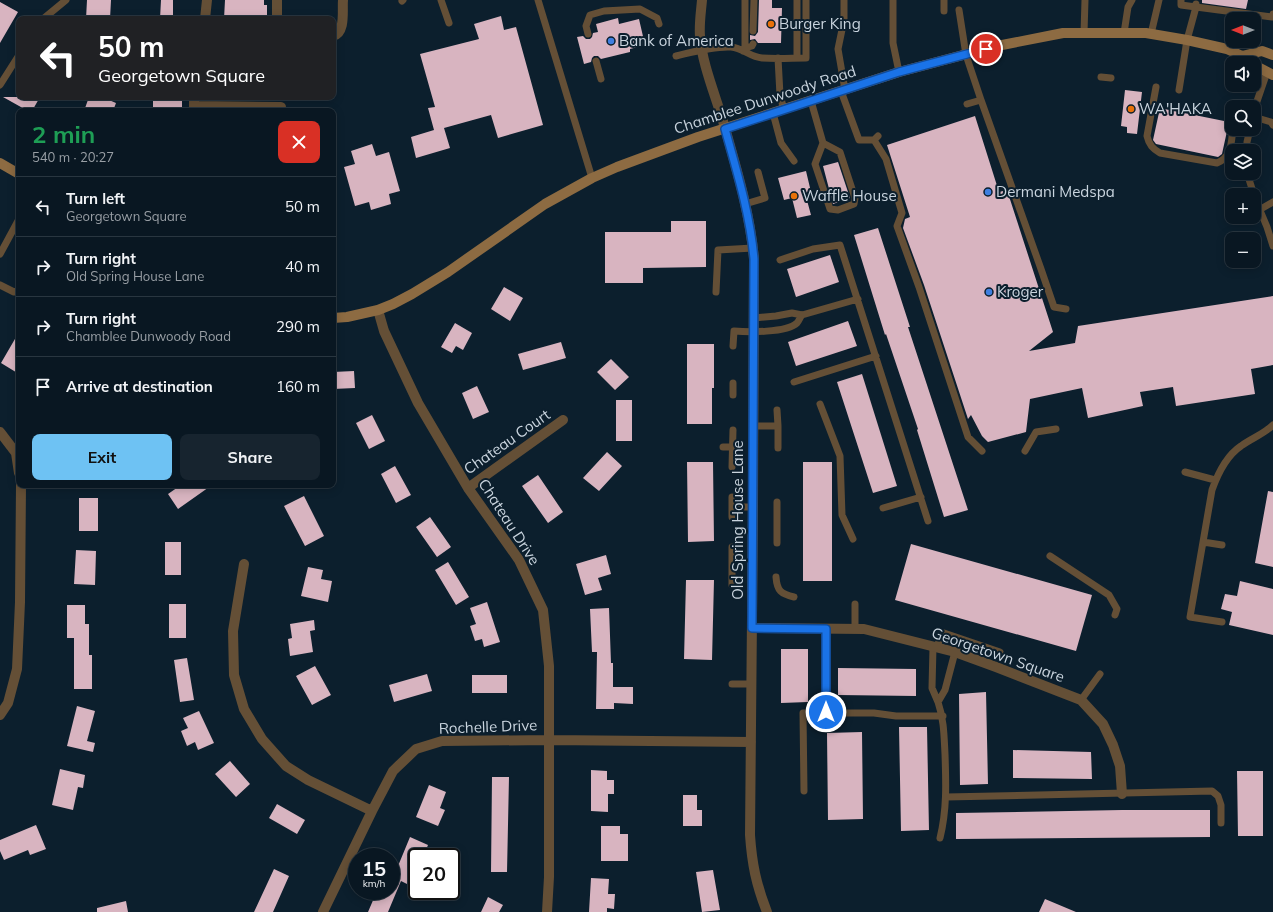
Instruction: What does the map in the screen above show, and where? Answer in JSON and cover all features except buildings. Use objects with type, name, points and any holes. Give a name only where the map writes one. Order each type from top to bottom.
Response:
[{"type":"street","points":[[205,16],[207,0]]},
{"type":"street","points":[[277,0],[277,16]]},
{"type":"street","points":[[336,35],[340,31],[342,23],[343,0]]},
{"type":"street","name":"Old Spring House Lane","points":[[702,0],[699,26],[702,50],[745,204],[753,248],[754,426],[750,835],[752,862],[760,894],[767,912]]},
{"type":"street","name":"Chamblee Dunwoody Road","points":[[336,318],[347,317],[378,310],[393,304],[430,284],[545,204],[592,178],[617,167],[725,129],[899,72],[997,46],[1063,32],[1151,34],[1227,49],[1242,56]]},
{"type":"street","points":[[1242,56],[1262,51],[1273,55]]},
{"type":"street","points":[[1261,68],[1270,73]]},
{"type":"street","points":[[194,105],[248,108]]},
{"type":"street","points":[[274,108],[281,107]]},
{"type":"street","points":[[0,163],[16,172]]},
{"type":"street","name":"Chateau Drive","points":[[378,310],[387,338],[418,403],[468,488],[519,560],[543,610],[549,666],[550,740],[549,878],[546,912]]},
{"type":"street","name":"Chateau Court","points":[[468,488],[563,420]]},
{"type":"street","points":[[0,432],[16,453]]},
{"type":"street","points":[[0,715],[8,703],[17,669],[20,602],[21,488]]},
{"type":"street","points":[[244,564],[232,631],[234,675],[244,710],[262,739],[286,766],[308,780],[372,812]]},
{"type":"street","name":"Georgetown Square","points":[[752,628],[864,629],[955,652],[1081,700],[1103,724],[1113,745],[1120,766],[1122,794]]},
{"type":"street","name":"Rochelle Drive","points":[[323,912],[393,771],[416,749],[442,741],[550,740],[751,742]]},
{"type":"lane","points":[[47,16],[66,0]]},
{"type":"lane","points":[[441,0],[449,23]]},
{"type":"lane","points":[[538,0],[592,178]]},
{"type":"lane","points":[[745,0],[744,49],[751,56],[762,58],[806,58],[806,0]]},
{"type":"lane","points":[[753,31],[754,0]]},
{"type":"lane","points":[[797,0],[797,58]]},
{"type":"lane","points":[[844,0],[844,20],[838,49],[843,90],[859,140],[876,138],[886,159],[902,212],[898,226],[968,438],[982,451]]},
{"type":"lane","points":[[894,0],[893,43],[899,72]]},
{"type":"lane","points":[[944,0],[944,11]]},
{"type":"lane","points":[[1084,33],[1085,0]]},
{"type":"lane","points":[[1124,33],[1128,7],[1132,0]]},
{"type":"lane","points":[[1151,34],[1159,0]]},
{"type":"lane","points":[[1181,0],[1181,5],[1230,12]]},
{"type":"lane","points":[[1179,90],[1187,40],[1196,6]]},
{"type":"lane","points":[[588,34],[586,26],[590,15],[604,11],[640,9],[657,18],[659,24]]},
{"type":"lane","points":[[959,10],[966,55],[1054,307],[1066,309]]},
{"type":"lane","points":[[1261,17],[1272,17],[1273,14]]},
{"type":"lane","points":[[676,56],[702,50],[731,47],[744,49],[752,46],[753,44]]},
{"type":"lane","points":[[778,58],[780,95],[784,110]]},
{"type":"lane","points":[[0,85],[16,60]]},
{"type":"lane","points":[[596,61],[601,79]]},
{"type":"lane","points":[[1258,100],[1270,73]]},
{"type":"lane","points":[[1101,77],[1112,78]]},
{"type":"lane","points":[[1156,87],[1147,136],[1148,142],[1154,150],[1160,153],[1217,163],[1222,161],[1230,152],[1232,136]]},
{"type":"lane","points":[[967,104],[981,100]]},
{"type":"lane","points":[[811,101],[817,127],[823,143],[815,164],[830,209],[838,210],[854,204],[855,198],[840,152],[823,143]]},
{"type":"lane","points":[[773,113],[781,143],[794,161]]},
{"type":"lane","points":[[1261,119],[1271,122],[1273,125]]},
{"type":"lane","points":[[745,204],[765,198],[758,172]]},
{"type":"lane","points":[[1261,209],[1273,202]]},
{"type":"lane","points":[[1261,215],[1273,246]]},
{"type":"lane","points":[[0,254],[16,225]]},
{"type":"lane","points":[[780,260],[813,249],[840,245],[928,521]]},
{"type":"lane","points":[[716,292],[718,250],[753,248]]},
{"type":"lane","points":[[0,285],[16,292]]},
{"type":"lane","points":[[754,318],[792,313],[802,315],[858,299]]},
{"type":"lane","points":[[734,346],[734,331],[753,332],[777,330],[796,324],[802,315]]},
{"type":"lane","points":[[794,382],[876,356]]},
{"type":"lane","points":[[733,383],[733,395]]},
{"type":"lane","points":[[820,404],[840,456],[842,514],[853,539]]},
{"type":"lane","points":[[777,410],[778,448]]},
{"type":"lane","points":[[1222,622],[1190,618],[1212,490],[1218,472],[1228,458],[1240,446],[1268,430],[1273,425]]},
{"type":"lane","points":[[754,426],[778,426]]},
{"type":"lane","points":[[1025,451],[1036,432],[1056,429]]},
{"type":"lane","points":[[732,466],[733,430]]},
{"type":"lane","points":[[723,447],[732,447]]},
{"type":"lane","points":[[1185,472],[1215,480]]},
{"type":"lane","points":[[732,497],[732,517]]},
{"type":"lane","points":[[883,508],[921,497]]},
{"type":"lane","points":[[777,502],[777,543]]},
{"type":"lane","points":[[732,507],[753,507]]},
{"type":"lane","points":[[1203,542],[1222,545]]},
{"type":"lane","points":[[732,547],[732,585]]},
{"type":"lane","points":[[1050,556],[1109,595],[1117,609],[1115,615]]},
{"type":"lane","points":[[776,577],[778,589],[785,595],[794,597]]},
{"type":"lane","points":[[855,604],[855,628]]},
{"type":"lane","points":[[826,629],[826,712]]},
{"type":"lane","points":[[940,838],[944,820],[946,797],[943,716],[932,688],[935,647],[941,634],[944,633],[1000,652]]},
{"type":"lane","points":[[938,702],[945,690],[955,652]]},
{"type":"lane","points":[[1081,700],[1100,674]]},
{"type":"lane","points":[[732,684],[752,684]]},
{"type":"lane","points":[[804,790],[803,713],[874,713],[896,716],[943,716]]},
{"type":"lane","points":[[946,797],[1212,791],[1220,800],[1221,823]]},
{"type":"place","name":"Burger King","points":[[771,24]]},
{"type":"place","name":"Bank of America","points":[[611,41]]},
{"type":"place","name":"WA'HAKA","points":[[1131,109]]},
{"type":"place","name":"Dermani Medspa","points":[[988,192]]},
{"type":"place","name":"Waffle House","points":[[794,196]]},
{"type":"place","name":"Kroger","points":[[989,292]]},
{"type":"route","points":[[826,712],[826,629],[752,628],[754,259],[745,204],[725,129],[899,72],[986,49]]}]
